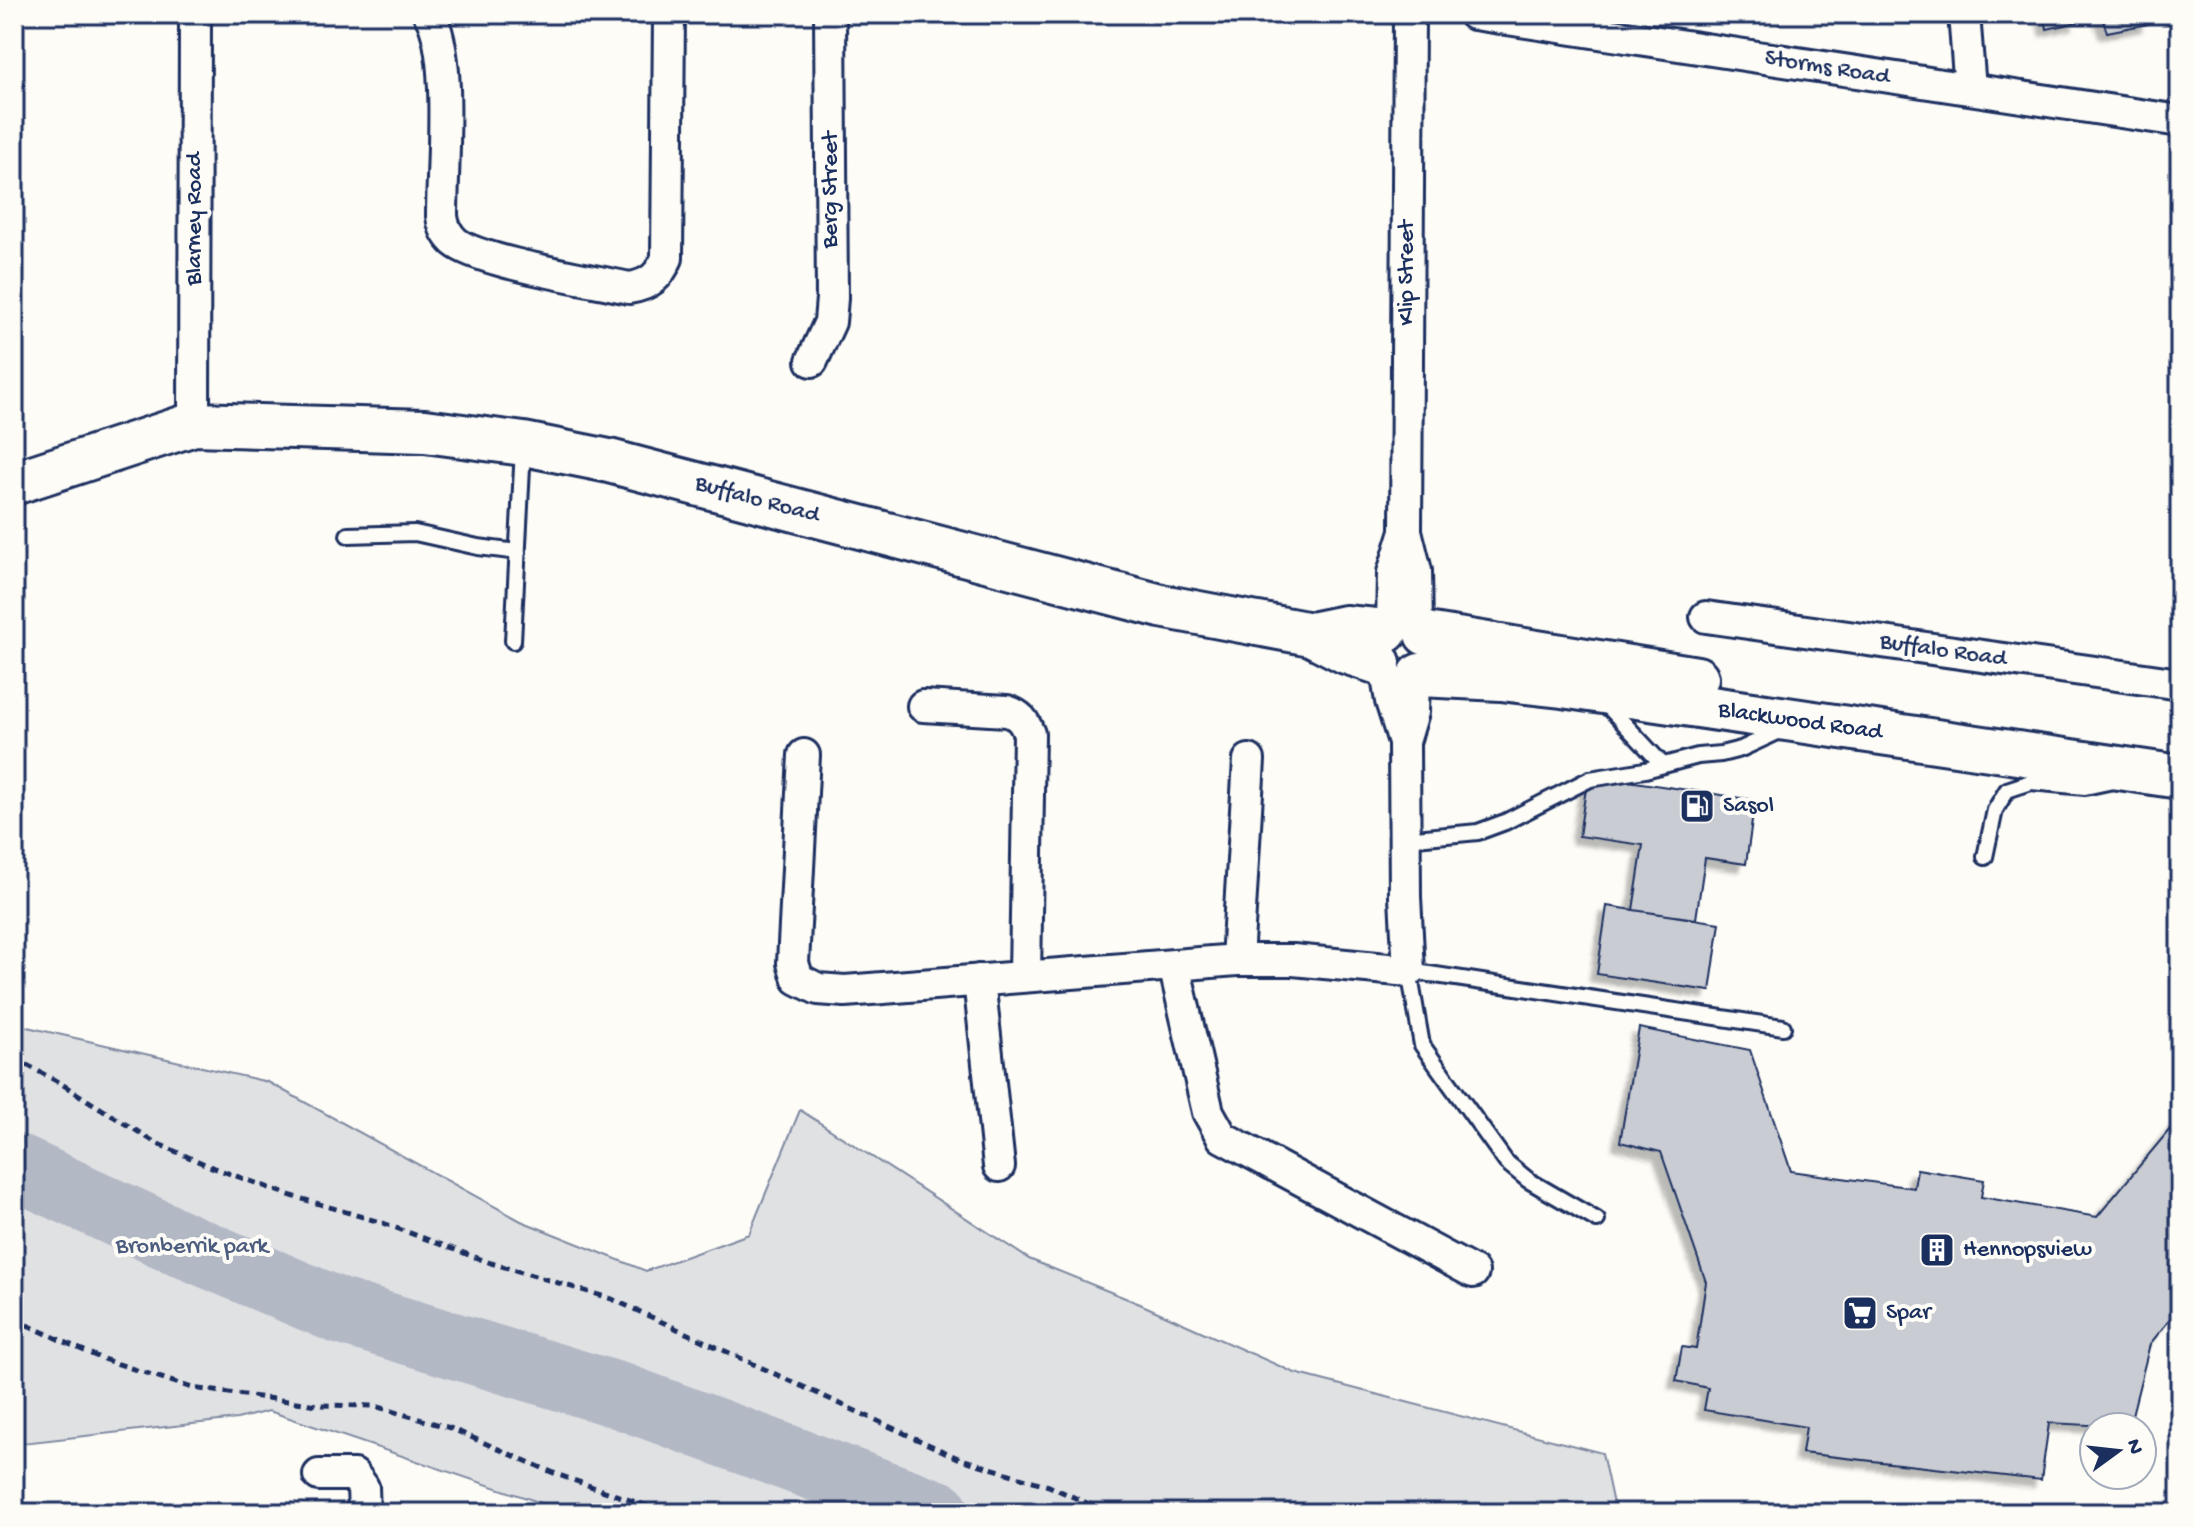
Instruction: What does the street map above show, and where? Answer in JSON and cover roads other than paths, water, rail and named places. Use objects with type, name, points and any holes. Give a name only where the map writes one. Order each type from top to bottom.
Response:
[{"type":"street","name":"Blarney Road","points":[[194,424],[195,14]]},
{"type":"street","points":[[429,14],[439,36],[444,74],[442,216],[443,225],[453,240],[484,256],[629,288],[648,283],[656,277],[667,258],[669,14]]},
{"type":"street","name":"Berg Street","points":[[812,361],[830,322],[832,298],[830,14]]},
{"type":"street","name":"Klip Street","points":[[1409,14],[1406,531],[1393,573],[1413,712],[1404,742],[1409,971]]},
{"type":"street","name":"Storms Road","points":[[1474,14],[2180,121]]},
{"type":"street","points":[[1964,14],[1970,89]]},
{"type":"street","name":"Buffalo Road","points":[[14,483],[194,424],[425,431],[524,444],[609,461],[1161,606],[1311,634],[1346,652],[1402,651]]},
{"type":"street","name":"Buffalo Road","points":[[1706,617],[2180,684]]},
{"type":"street","name":"Blackwood Road","points":[[1402,651],[1501,679],[1801,721],[2153,760]]},
{"type":"street","name":"Blackwood Road","points":[[1402,651],[2153,760],[2180,777]]},
{"type":"street","points":[[923,706],[1007,711],[1017,714],[1024,721],[1029,734],[1025,976]]},
{"type":"street","points":[[804,755],[793,963],[798,979],[818,989],[845,991],[1237,960],[1293,960],[1409,971]]},
{"type":"street","points":[[1237,960],[1249,760]]},
{"type":"street","points":[[1174,965],[1208,1112],[1222,1137],[1473,1272]]},
{"type":"street","points":[[979,980],[999,1166]]},
{"type":"street","points":[[319,1475],[354,1475],[363,1487],[364,1513]]},
{"type":"lane","points":[[513,641],[524,444]]},
{"type":"lane","points":[[348,535],[415,533],[518,552]]},
{"type":"lane","points":[[1594,692],[1662,764]]},
{"type":"lane","points":[[1405,839],[1478,832],[1505,822],[1590,779],[1741,749],[1801,721]]},
{"type":"lane","points":[[1985,857],[1995,810],[2007,790],[2031,782],[2097,786],[2114,781],[2153,760]]},
{"type":"lane","points":[[1597,1220],[1528,1180],[1506,1162],[1422,1045],[1409,971],[1783,1027]]},
{"type":"waterway","points":[[14,1166],[182,1244],[339,1311],[621,1396],[937,1513]]},
{"type":"place","name":"Sasol","points":[[1697,806]]},
{"type":"place","name":"Hennopsview","points":[[1937,1250]]},
{"type":"place","name":"Spar","points":[[1860,1313]]},
{"type":"park label","name":"Bronberrik park","points":[[192,1247]]}]
